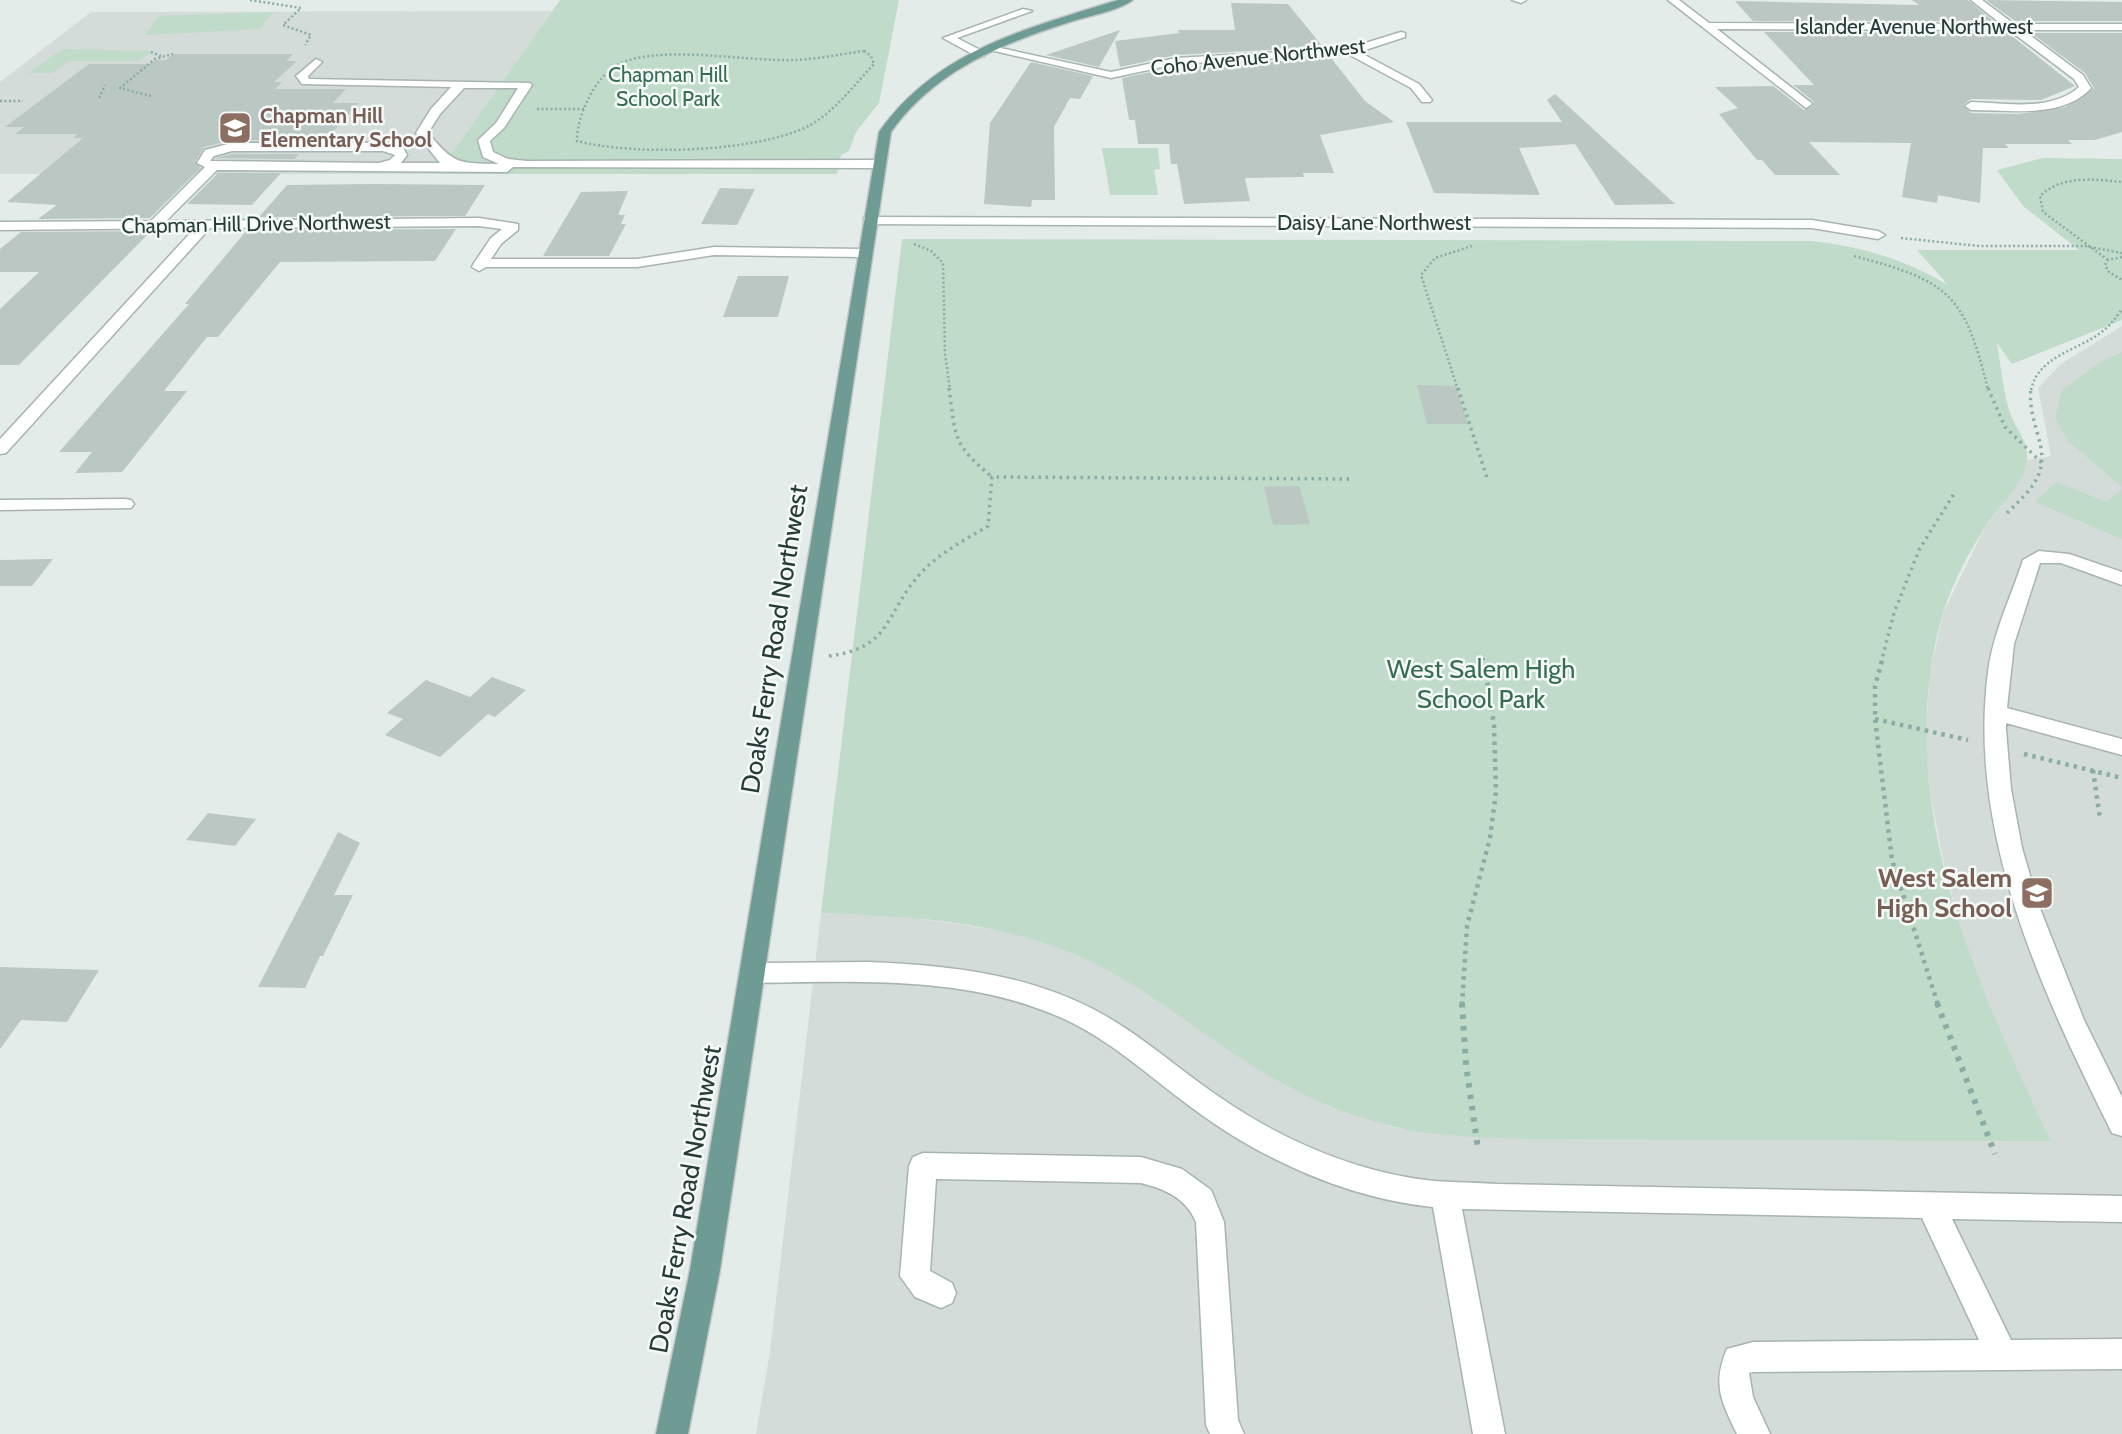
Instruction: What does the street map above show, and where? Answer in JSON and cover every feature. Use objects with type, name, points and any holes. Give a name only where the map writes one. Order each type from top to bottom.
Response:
[{"type":"main road","name":"Doaks Ferry Road Northwest","points":[[672,1434],[705,1270],[864,248],[885,132],[894,116],[911,97],[933,79],[985,51],[1128,0]]},
{"type":"street","points":[[1673,0],[1806,104]]},
{"type":"street","points":[[1971,106],[2051,104],[2079,96],[2085,88],[2079,77],[1976,0]]},
{"type":"street","name":"Coho Avenue Northwest","points":[[1027,10],[948,38],[985,51],[1111,75],[1176,61],[1350,51],[1401,35]]},
{"type":"street","name":"Islander Avenue Northwest","points":[[1707,26],[2122,27]]},
{"type":"street","points":[[1350,51],[1415,86],[1426,100]]},
{"type":"street","points":[[316,62],[302,76],[306,82],[526,85],[500,125],[484,140],[487,153]]},
{"type":"street","points":[[460,84],[435,112],[422,133],[441,159],[465,166],[480,161],[487,153]]},
{"type":"street","points":[[380,167],[398,159],[401,155],[398,149],[232,147],[204,156],[203,163],[213,167],[380,167],[878,164]]},
{"type":"street","points":[[487,153],[505,162],[527,165]]},
{"type":"street","points":[[153,226],[213,167]]},
{"type":"street","name":"Daisy Lane Northwest","points":[[869,221],[1812,224],[1878,235]]},
{"type":"street","name":"Chapman Hill Drive Northwest","points":[[0,226],[479,222],[513,227],[496,241],[480,265],[637,262],[714,251],[864,248]]},
{"type":"street","points":[[0,449],[205,226]]},
{"type":"street","points":[[0,505],[125,504]]},
{"type":"street","points":[[2122,579],[2057,556],[2042,554],[2032,560],[1998,671],[1997,713],[1999,792],[2023,889],[2052,970],[2095,1073],[2122,1124]]},
{"type":"street","points":[[1997,713],[2122,747]]},
{"type":"street","points":[[751,973],[935,973],[994,985],[1058,1005],[1096,1022],[1130,1044],[1227,1118],[1291,1155],[1409,1190],[1497,1197],[2122,1209]]},
{"type":"street","points":[[941,1293],[925,1287],[915,1276],[923,1166],[1130,1169],[1171,1178],[1201,1199],[1210,1222],[1222,1425],[1228,1434]]},
{"type":"street","points":[[1445,1193],[1489,1434]]},
{"type":"street","points":[[1930,1205],[2001,1353]]},
{"type":"street","points":[[1754,1434],[1733,1386],[1733,1369],[1738,1360],[1753,1357],[2001,1353],[2122,1354]]},
{"type":"path","points":[[250,0],[295,5],[300,8],[283,25],[311,36],[299,52],[316,62]]},
{"type":"path","points":[[864,51],[872,56],[874,64],[814,123],[796,132],[770,139],[709,146],[600,148],[577,141],[575,132],[585,109],[607,73],[617,65],[633,59],[655,56],[795,60],[864,51]]},
{"type":"path","points":[[152,52],[162,56]]},
{"type":"path","points":[[151,96],[120,88],[162,56],[173,54]]},
{"type":"path","points":[[99,98],[105,85]]},
{"type":"path","points":[[0,102],[23,101]]},
{"type":"path","points":[[509,109],[585,109]]},
{"type":"path","points":[[2108,260],[2043,212],[2040,196],[2055,185],[2073,181],[2122,182]]},
{"type":"path","points":[[1878,235],[1944,244],[2024,247],[2088,244],[2122,255]]},
{"type":"path","points":[[864,248],[908,242],[923,246],[943,263],[945,353],[955,433],[963,452],[992,477],[1350,479]]},
{"type":"path","points":[[1474,246],[1437,257],[1423,268],[1421,275],[1488,481]]},
{"type":"path","points":[[1847,254],[1904,270],[1935,286],[1955,303],[1967,319],[1982,356],[2001,421],[2020,445],[2042,463]]},
{"type":"path","points":[[2122,255],[2108,260],[2105,265],[2109,272],[2122,280]]},
{"type":"path","points":[[2007,513],[2031,489],[2042,463],[2044,451],[2030,409],[2032,387],[2039,372],[2095,339],[2108,329],[2122,309]]},
{"type":"path","points":[[800,657],[849,656],[878,638],[896,616],[910,584],[924,569],[988,526],[992,477]]},
{"type":"path","points":[[1955,492],[1919,550],[1894,613],[1875,686],[1875,719],[1892,860],[1933,992],[1976,1111],[1995,1154]]},
{"type":"path","points":[[1478,1149],[1467,1080],[1461,994],[1467,924],[1490,836],[1498,777],[1496,719],[1483,658]]},
{"type":"path","points":[[1875,719],[1973,741]]},
{"type":"path","points":[[2015,751],[2122,778]]},
{"type":"path","points":[[2095,784],[2100,819]]},
{"type":"shaded area","name":"Chapman Hill Elementary School","points":[[552,11],[437,174],[0,174],[0,82],[91,12]]},
{"type":"shaded area","name":"West Salem High School","points":[[2122,326],[2122,1434],[756,1434],[770,1352],[821,913],[899,916],[959,924],[1015,933],[1063,949],[1124,977],[1284,1085],[1334,1107],[1392,1127],[1457,1136],[2051,1141],[2010,1055],[1969,955],[1946,874],[1931,798],[1925,744],[1930,672],[1944,611],[1985,527],[2019,482],[2027,460],[2051,456],[2038,388],[2061,364]]},
{"type":"green space","name":"Chapman Hill School Park","points":[[560,0],[899,0],[879,103],[856,132],[849,151],[841,155],[837,174],[437,174]]},
{"type":"green space","points":[[273,12],[260,29],[145,35],[159,16]]},
{"type":"green space","points":[[63,49],[153,51],[137,61],[69,61],[52,73],[28,73]]},
{"type":"green space","points":[[1102,148],[1158,148],[1160,169],[1154,170],[1158,195],[1110,195]]},
{"type":"green space","name":"West Salem High School Park","points":[[2043,158],[2122,159],[2122,320],[2012,364],[1997,343],[2008,407],[2024,442],[2027,460],[2016,487],[1990,519],[1973,547],[1943,613],[1929,681],[1927,749],[1934,817],[1948,884],[1969,951],[1994,1016],[2051,1141],[1533,1139],[1462,1136],[1408,1130],[1371,1121],[1295,1090],[1242,1059],[1110,971],[1061,949],[1003,932],[943,921],[821,913],[902,239],[1812,241],[1883,256],[1948,285],[1917,250],[2079,250],[2023,206],[1997,170]]},
{"type":"green space","points":[[2122,352],[2122,487],[2068,441],[2055,418],[2062,390],[2100,362]]},
{"type":"green space","points":[[2056,482],[2107,502],[2122,489],[2122,539],[2035,502]]},
{"type":"building","points":[[1912,0],[1968,0],[1993,21],[1753,21],[1735,1],[1919,5]]},
{"type":"building","points":[[1986,0],[2122,2],[2122,21],[2015,21]]},
{"type":"building","points":[[1231,3],[1288,4],[1323,47],[1176,55],[1120,67],[1115,41],[1179,33],[1178,30],[1235,30]]},
{"type":"building","points":[[1120,30],[1099,67],[1046,55]]},
{"type":"building","points":[[1764,32],[2008,33],[2075,86],[2041,100],[1971,99],[1963,105],[1971,113],[2018,114],[2066,107],[2094,88],[2085,73],[2031,33],[2122,33],[2122,132],[2095,140],[2068,140],[2072,144],[2005,144],[2009,148],[1983,148],[1980,203],[1938,195],[1937,203],[1902,197],[1911,143],[1809,142],[1840,175],[1775,175],[1762,160],[1757,160],[1719,114],[1738,108],[1715,87],[1773,86],[1804,110],[1813,106],[1814,102],[1793,85],[1814,85]]},
{"type":"building","points":[[174,54],[293,54],[286,61],[297,61],[274,82],[282,82],[275,89],[346,89],[333,103],[359,103],[332,133],[318,133],[311,140],[232,140],[204,147],[195,162],[201,168],[150,218],[38,219],[57,205],[7,202],[83,138],[73,138],[78,134],[15,134],[24,127],[5,127],[89,64],[150,64],[155,60],[166,60]]},
{"type":"building","points":[[1331,58],[1365,101],[1394,122],[1320,135],[1334,173],[1303,173],[1304,177],[1245,178],[1250,201],[1184,204],[1177,164],[1171,164],[1169,144],[1138,144],[1135,120],[1129,120],[1122,78],[1176,67]]},
{"type":"building","points":[[1031,62],[1093,76],[1080,99],[1070,98],[1054,127],[1055,200],[1032,200],[1031,207],[984,204],[990,123]]},
{"type":"building","points":[[1555,94],[1675,204],[1615,205],[1575,144],[1519,148],[1540,195],[1434,193],[1406,122],[1562,122],[1547,100]]},
{"type":"building","points":[[232,154],[299,154],[294,159],[215,158]]},
{"type":"building","points":[[218,173],[281,173],[252,205],[187,204]]},
{"type":"building","points":[[287,185],[485,185],[465,216],[259,217]]},
{"type":"building","points":[[720,188],[755,189],[737,225],[701,224]]},
{"type":"building","points":[[628,191],[618,215],[625,215],[621,224],[626,224],[609,256],[543,256],[581,192]]},
{"type":"building","points":[[456,229],[435,261],[280,262],[218,337],[207,337],[164,391],[187,391],[122,472],[75,473],[92,452],[59,452],[189,304],[185,304],[247,230]]},
{"type":"building","points":[[151,231],[19,365],[0,365],[0,309],[39,272],[0,272],[0,249],[21,232]]},
{"type":"building","points":[[738,276],[789,276],[778,317],[723,317]]},
{"type":"building","points":[[1417,385],[1456,386],[1468,424],[1427,424]]},
{"type":"building","points":[[1299,486],[1310,524],[1273,525],[1264,487]]},
{"type":"building","points":[[53,559],[32,586],[0,586],[0,560]]},
{"type":"building","points":[[492,677],[526,690],[495,717],[488,714],[440,757],[385,735],[403,719],[387,713],[426,680],[470,697]]},
{"type":"building","points":[[208,813],[256,819],[235,846],[186,840]]},
{"type":"building","points":[[338,832],[360,843],[334,895],[353,895],[323,956],[320,956],[305,988],[258,987]]},
{"type":"building","points":[[0,967],[99,970],[67,1022],[21,1020],[0,1049]]},
{"type":"place","name":"Chapman Hill Elementary School","points":[[235,128]]},
{"type":"place","name":"West Salem High School","points":[[2037,893]]}]
